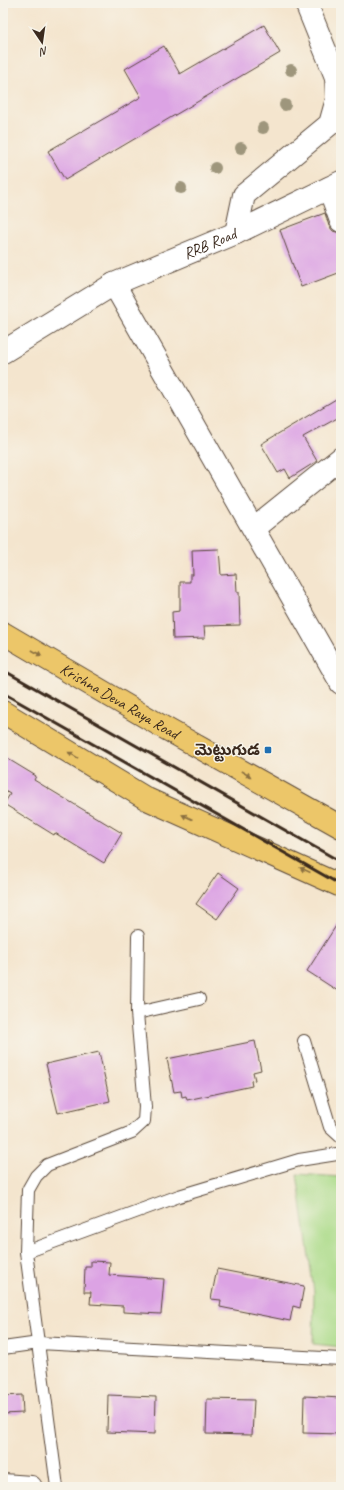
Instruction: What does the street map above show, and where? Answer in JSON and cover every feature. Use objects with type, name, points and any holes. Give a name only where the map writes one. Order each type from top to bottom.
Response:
[{"type":"main road","name":"Krishna Deva Raya Road","points":[[3,633],[163,727],[341,828]]},
{"type":"main road","points":[[3,712],[147,799],[341,886]]},
{"type":"street","name":"RRB Road","points":[[3,352],[114,284],[236,233],[244,195],[330,124],[337,99],[336,77],[338,71],[306,3]]},
{"type":"street","points":[[236,233],[335,185],[341,221]]},
{"type":"street","points":[[114,284],[341,683]]},
{"type":"street","points":[[254,528],[341,458]]},
{"type":"street","points":[[3,1485],[31,1487]]},
{"type":"lane","points":[[57,1487],[26,1252],[28,1190],[36,1176],[48,1165],[132,1132],[144,1121],[145,1107],[137,1013],[138,936]]},
{"type":"lane","points":[[137,1013],[198,999]]},
{"type":"lane","points":[[304,1041],[330,1127],[341,1137]]},
{"type":"lane","points":[[26,1252],[179,1196],[299,1160],[339,1157],[337,1148],[341,1142]]},
{"type":"lane","points":[[3,1348],[39,1343],[341,1359]]},
{"type":"green space","points":[[297,1174],[341,1177],[341,1347],[313,1344],[314,1292]]},
{"type":"building","points":[[264,25],[280,53],[65,180],[48,151],[141,97],[125,69],[164,46],[180,74]]},
{"type":"building","points":[[325,213],[329,226],[333,231],[340,233],[341,272],[301,287],[280,230]]},
{"type":"building","points":[[341,396],[341,416],[303,437],[317,461],[290,478],[285,469],[278,473],[261,444]]},
{"type":"building","points":[[219,549],[221,575],[236,574],[237,592],[239,592],[240,625],[204,626],[205,638],[173,639],[172,612],[180,611],[180,582],[190,582],[190,575],[193,575],[192,550]]},
{"type":"building","points":[[3,756],[36,776],[34,780],[122,833],[104,863],[55,833],[54,835],[4,804],[10,794],[3,790]]},
{"type":"building","points":[[218,873],[239,888],[217,919],[196,904]]},
{"type":"building","points":[[341,918],[341,993],[307,971]]},
{"type":"building","points":[[255,1041],[261,1070],[253,1072],[255,1080],[251,1081],[252,1086],[187,1100],[186,1096],[182,1097],[181,1091],[174,1092],[167,1059]]},
{"type":"building","points":[[99,1052],[110,1101],[58,1113],[46,1064]]},
{"type":"building","points":[[91,1261],[110,1262],[109,1275],[164,1279],[161,1314],[123,1312],[123,1306],[90,1304],[91,1292],[84,1292],[85,1267],[91,1267]]},
{"type":"building","points":[[217,1269],[304,1286],[300,1308],[293,1306],[290,1321],[220,1307],[221,1300],[211,1299]]},
{"type":"building","points":[[22,1395],[23,1413],[3,1414],[3,1396]]},
{"type":"building","points":[[108,1395],[156,1397],[155,1434],[107,1432]]},
{"type":"building","points":[[304,1396],[341,1398],[341,1434],[303,1433]]},
{"type":"building","points":[[207,1399],[254,1400],[252,1435],[206,1434]]},
{"type":"railway","points":[[3,670],[341,862]]},
{"type":"railway","points":[[3,693],[341,885]]},
{"type":"place","name":"మెట్టుగుడ","points":[[268,750]]}]
